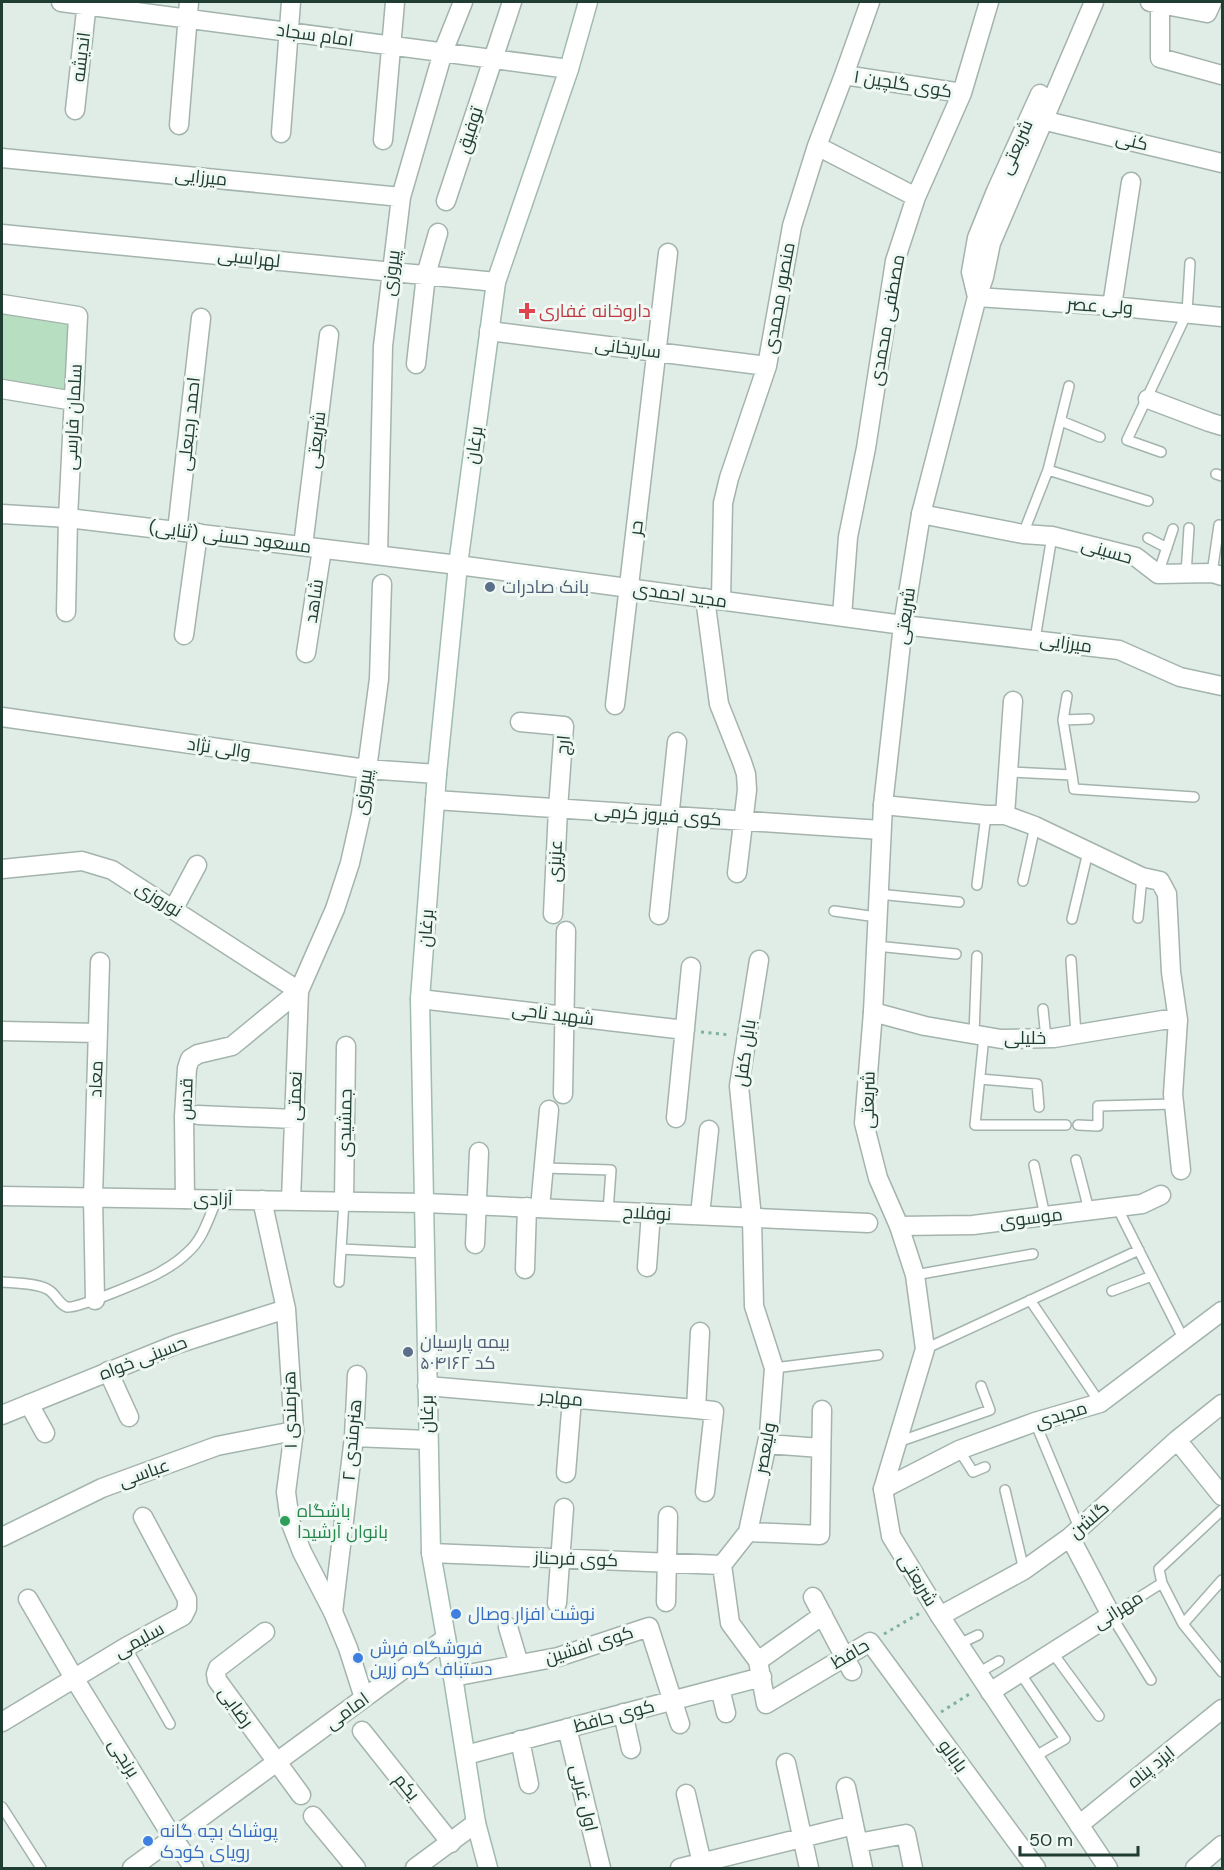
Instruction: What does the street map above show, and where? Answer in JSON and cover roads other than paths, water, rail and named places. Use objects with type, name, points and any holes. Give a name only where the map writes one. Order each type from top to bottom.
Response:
[{"type":"street","name":"امام سجاد","points":[[61,2],[189,10],[289,32],[569,69]]},
{"type":"street","points":[[281,133],[291,2]]},
{"type":"street","points":[[383,140],[395,2]]},
{"type":"street","name":"پیروزی","points":[[378,555],[383,346],[401,197],[443,52],[463,2]]},
{"type":"street","name":"توفیق","points":[[446,201],[512,2]]},
{"type":"street","name":"برغان","points":[[488,1869],[476,1823],[431,1553],[420,999],[437,774],[458,565],[496,282],[569,69],[588,2]]},
{"type":"street","name":"منصور محمدی","points":[[737,873],[747,790],[746,774],[719,704],[713,599],[723,503],[729,478],[767,366],[792,226],[817,146],[870,2]]},
{"type":"street","name":"مصطفی محمدی","points":[[842,616],[848,537],[866,448],[895,261],[916,197],[962,93],[989,2]]},
{"type":"street","name":"شریعتی","points":[[977,297],[971,272],[977,238],[1081,2]]},
{"type":"street","name":"شریعتی","points":[[1094,2],[991,243],[921,514],[903,625],[883,805],[873,1012],[864,1123],[878,1178],[899,1226],[915,1275],[925,1349],[883,1489],[891,1536],[937,1611],[1108,1869]]},
{"type":"street","points":[[1210,7],[1155,2],[1160,58],[1222,75]]},
{"type":"street","name":"اندیشه","points":[[75,110],[87,3]]},
{"type":"street","points":[[179,124],[189,10]]},
{"type":"street","name":"کوی گلچین ۱","points":[[844,75],[962,93]]},
{"type":"street","name":"کنی","points":[[1042,120],[1222,162]]},
{"type":"street","points":[[817,146],[916,197]]},
{"type":"street","name":"میرزایی","points":[[2,158],[401,197]]},
{"type":"street","points":[[1112,306],[1131,182]]},
{"type":"street","points":[[416,364],[426,275],[438,233]]},
{"type":"street","name":"لهراسبی","points":[[2,234],[496,282]]},
{"type":"street","name":"حر","points":[[615,705],[668,253]]},
{"type":"street","name":"ولی عصر","points":[[977,297],[1112,306],[1222,317]]},
{"type":"street","name":"سلمان فارسی","points":[[2,304],[78,316],[68,518],[66,612]]},
{"type":"street","name":"احمد رجبعلی","points":[[177,531],[201,318]]},
{"type":"street","name":"ساریخانی","points":[[489,331],[767,366]]},
{"type":"street","name":"شریعتی","points":[[303,546],[329,335]]},
{"type":"street","points":[[2,389],[74,401]]},
{"type":"street","points":[[1148,399],[1222,426]]},
{"type":"street","name":"مسعود حسنی (ثنایی)","points":[[2,514],[68,518],[458,565]]},
{"type":"street","name":"حسینی","points":[[921,514],[1023,534],[1052,536],[1136,557],[1158,574]]},
{"type":"street","points":[[184,635],[198,533]]},
{"type":"street","name":"شاهد","points":[[306,653],[322,549]]},
{"type":"street","name":"مجید احمدی","points":[[458,565],[903,625]]},
{"type":"street","points":[[1158,574],[1217,574]]},
{"type":"street","name":"پیروزی","points":[[299,991],[335,909],[350,863],[361,814],[379,679],[382,584]]},
{"type":"street","name":"میرزایی","points":[[903,625],[1119,650],[1180,677],[1222,686]]},
{"type":"street","points":[[1005,815],[1013,701]]},
{"type":"street","name":"والی نژاد","points":[[2,717],[366,769],[437,774]]},
{"type":"street","name":"ارج","points":[[520,722],[564,726],[558,808]]},
{"type":"street","points":[[659,915],[677,741]]},
{"type":"street","name":"کوی فیروز کرمی","points":[[435,800],[881,830]]},
{"type":"street","points":[[883,805],[1005,815],[1035,826],[1142,877],[1160,881],[1167,894],[1171,972],[1178,1020],[1173,1094],[1181,1170]]},
{"type":"street","name":"عزیزی","points":[[553,914],[558,808]]},
{"type":"street","name":"نوروزی","points":[[2,869],[82,861],[112,870],[299,991]]},
{"type":"street","points":[[174,909],[197,865]]},
{"type":"street","points":[[563,1094],[566,931]]},
{"type":"street","name":"بابل کفل","points":[[753,1218],[739,1086],[759,960]]},
{"type":"street","name":"معاد","points":[[95,1300],[93,1197],[100,962]]},
{"type":"street","points":[[675,1118],[691,967]]},
{"type":"street","name":"نعمتی","points":[[291,1200],[299,991]]},
{"type":"street","name":"قدس","points":[[184,1199],[184,1116],[187,1068],[190,1059],[198,1054],[232,1046],[299,991]]},
{"type":"street","name":"شهید ناحی","points":[[420,999],[685,1030]]},
{"type":"street","name":"خلیلی","points":[[873,1012],[925,1026],[1001,1039],[1076,1035],[1163,1020],[1178,1020]]},
{"type":"street","points":[[2,1031],[98,1032]]},
{"type":"street","name":"جمشیدی","points":[[344,1201],[346,1046]]},
{"type":"street","points":[[525,1269],[534,1208],[544,1167],[549,1110]]},
{"type":"street","points":[[198,1115],[294,1119]]},
{"type":"street","points":[[700,1215],[710,1130]]},
{"type":"street","points":[[475,1244],[479,1152]]},
{"type":"street","name":"موسوی","points":[[899,1226],[973,1225],[1142,1204],[1161,1195]]},
{"type":"street","name":"آزادی","points":[[2,1196],[425,1203]]},
{"type":"street","name":"هنرمندی ۱","points":[[261,1200],[286,1309],[294,1431],[286,1492],[290,1521],[302,1552],[333,1612],[348,1648],[364,1698]]},
{"type":"street","name":"نوفلاح","points":[[425,1203],[868,1223]]},
{"type":"street","points":[[647,1267],[651,1213]]},
{"type":"street","name":"ولیعصر","points":[[722,1565],[748,1532],[770,1434],[774,1368],[754,1306],[753,1218]]},
{"type":"street","name":"حسینی خواه","points":[[2,1415],[177,1344],[286,1309]]},
{"type":"street","name":"مجیدی","points":[[883,1489],[959,1450],[1035,1422],[1100,1403],[1222,1311]]},
{"type":"street","points":[[700,1332],[696,1409],[714,1411],[705,1492]]},
{"type":"street","points":[[108,1371],[129,1417]]},
{"type":"street","name":"هنرمندی ۲","points":[[333,1612],[354,1437],[357,1375]]},
{"type":"street","name":"مهاجر","points":[[427,1386],[696,1409]]},
{"type":"street","points":[[566,1473],[572,1399]]},
{"type":"street","points":[[29,1404],[45,1432]]},
{"type":"street","name":"گلشن","points":[[937,1611],[1024,1570],[1075,1533],[1177,1440],[1222,1404]]},
{"type":"street","points":[[748,1532],[820,1534],[822,1410]]},
{"type":"street","name":"عباسی","points":[[2,1537],[102,1488],[217,1446],[294,1431]]},
{"type":"street","points":[[354,1437],[428,1440]]},
{"type":"street","points":[[1177,1440],[1222,1496]]},
{"type":"street","points":[[767,1444],[821,1448]]},
{"type":"street","points":[[557,1603],[564,1508]]},
{"type":"street","points":[[666,1602],[668,1516]]},
{"type":"street","name":"سلیمی","points":[[2,1722],[126,1647],[183,1616],[187,1608],[187,1599],[142,1517]]},
{"type":"street","points":[[1075,1533],[1111,1615]]},
{"type":"street","name":"کوی فرحناز","points":[[431,1553],[722,1565]]},
{"type":"street","points":[[722,1565],[730,1623],[760,1669],[823,1615]]},
{"type":"street","points":[[813,1597],[849,1664]]},
{"type":"street","name":"برنجی","points":[[28,1599],[74,1678],[194,1869]]},
{"type":"street","name":"مهرانی","points":[[985,1683],[1020,1673],[1111,1615]]},
{"type":"street","points":[[508,1627],[519,1664]]},
{"type":"street","name":"کوی افشین","points":[[453,1677],[558,1657],[649,1627],[673,1700]]},
{"type":"street","name":"رضایی","points":[[265,1632],[218,1668],[216,1674],[217,1680],[276,1762]]},
{"type":"street","name":"امامی","points":[[132,1869],[446,1638]]},
{"type":"street","name":"حافظ","points":[[760,1669],[766,1704],[849,1664],[870,1642]]},
{"type":"street","name":"بابالو","points":[[870,1642],[1036,1869]]},
{"type":"street","name":"کوی حافظ","points":[[466,1755],[720,1688],[760,1669]]},
{"type":"street","points":[[720,1688],[726,1713]]},
{"type":"street","points":[[673,1700],[680,1724]]},
{"type":"street","name":"ایزد پناه","points":[[1079,1824],[1222,1709]]},
{"type":"street","points":[[623,1713],[631,1749]]},
{"type":"street","name":"اول غربی","points":[[567,1728],[601,1869]]},
{"type":"street","name":"یکم","points":[[362,1731],[451,1843]]},
{"type":"street","points":[[520,1740],[529,1784]]},
{"type":"street","points":[[276,1762],[301,1795]]},
{"type":"street","points":[[786,1763],[809,1869]]},
{"type":"street","points":[[846,1788],[863,1869]]},
{"type":"street","points":[[686,1794],[702,1866]]},
{"type":"street","points":[[313,1816],[356,1869]]},
{"type":"street","points":[[415,1869],[476,1823]]},
{"type":"street","points":[[680,1869],[702,1866],[854,1825]]},
{"type":"street","points":[[858,1844],[906,1834],[913,1869]]},
{"type":"street","points":[[1195,1869],[1222,1845]]},
{"type":"lane","points":[[1161,452],[1127,440],[1187,313],[1190,263]]},
{"type":"lane","points":[[1023,534],[1048,470],[1069,386]]},
{"type":"lane","points":[[1061,421],[1100,437]]},
{"type":"lane","points":[[1048,470],[1148,501]]},
{"type":"lane","points":[[1217,574],[1220,525]]},
{"type":"lane","points":[[1185,574],[1189,528]]},
{"type":"lane","points":[[1158,574],[1173,529]]},
{"type":"lane","points":[[1035,639],[1052,536]]},
{"type":"lane","points":[[1148,538],[1167,548]]},
{"type":"lane","points":[[1067,696],[1063,720],[1074,789],[1194,797]]},
{"type":"lane","points":[[1063,720],[1089,719]]},
{"type":"lane","points":[[1009,772],[1072,775]]},
{"type":"lane","points":[[977,885],[986,815]]},
{"type":"lane","points":[[1023,881],[1035,826]]},
{"type":"lane","points":[[1072,919],[1088,852]]},
{"type":"lane","points":[[1138,918],[1142,877]]},
{"type":"lane","points":[[878,894],[959,902]]},
{"type":"lane","points":[[834,911],[877,917]]},
{"type":"lane","points":[[876,946],[956,954]]},
{"type":"lane","points":[[976,956],[980,1079],[975,1125],[1066,1125]]},
{"type":"lane","points":[[1071,960],[1076,1035]]},
{"type":"lane","points":[[1043,1009],[1046,1038]]},
{"type":"lane","points":[[980,1079],[1037,1084],[1039,1107]]},
{"type":"lane","points":[[1078,1125],[1098,1126],[1098,1106],[1174,1104]]},
{"type":"lane","points":[[1076,1160],[1089,1210]]},
{"type":"lane","points":[[1034,1165],[1045,1216]]},
{"type":"lane","points":[[544,1167],[611,1170],[608,1211]]},
{"type":"lane","points":[[2,1282],[47,1288],[56,1294],[61,1304],[67,1307],[95,1300],[162,1272],[189,1251],[200,1238],[217,1199]]},
{"type":"lane","points":[[339,1282],[344,1201]]},
{"type":"lane","points":[[1117,1207],[1184,1340]]},
{"type":"lane","points":[[341,1249],[424,1253]]},
{"type":"lane","points":[[925,1349],[1139,1250]]},
{"type":"lane","points":[[915,1275],[1033,1254]]},
{"type":"lane","points":[[1112,1291],[1152,1276]]},
{"type":"lane","points":[[1030,1300],[1100,1403]]},
{"type":"lane","points":[[774,1368],[878,1355]]},
{"type":"lane","points":[[896,1443],[990,1410],[981,1386]]},
{"type":"lane","points":[[1035,1422],[1075,1533]]},
{"type":"lane","points":[[959,1450],[973,1472],[985,1467]]},
{"type":"lane","points":[[1005,1490],[1024,1570]]},
{"type":"lane","name":"مهرانی","points":[[1111,1615],[1162,1583],[1159,1569],[1222,1510]]},
{"type":"lane","points":[[1183,1624],[1222,1580]]},
{"type":"lane","points":[[1162,1583],[1183,1624],[1221,1668]]},
{"type":"lane","points":[[1111,1615],[1152,1680]]},
{"type":"lane","points":[[959,1644],[978,1635]]},
{"type":"lane","points":[[126,1647],[170,1724]]},
{"type":"lane","points":[[1052,1652],[1099,1716]]},
{"type":"lane","points":[[985,1683],[999,1661]]},
{"type":"lane","points":[[1020,1673],[1065,1739],[1034,1757]]},
{"type":"lane","points":[[2,1807],[41,1869]]},
{"type":"place","name":"داروخانه غفاری","points":[[527,311]]},
{"type":"place","name":"بانک صادرات","points":[[490,587]]},
{"type":"place","name":"بیمه پارسیان کد ۵۰۴۱۶۲","points":[[408,1352]]},
{"type":"place","name":"باشگاه بانوان آرشیدا","points":[[285,1521]]},
{"type":"place","name":"نوشت افزار وصال","points":[[456,1614]]},
{"type":"place","name":"فروشگاه فرش دستباف گره زرین","points":[[358,1658]]},
{"type":"place","name":"پوشاک بچه گانه رویای کودک","points":[[148,1841]]}]
